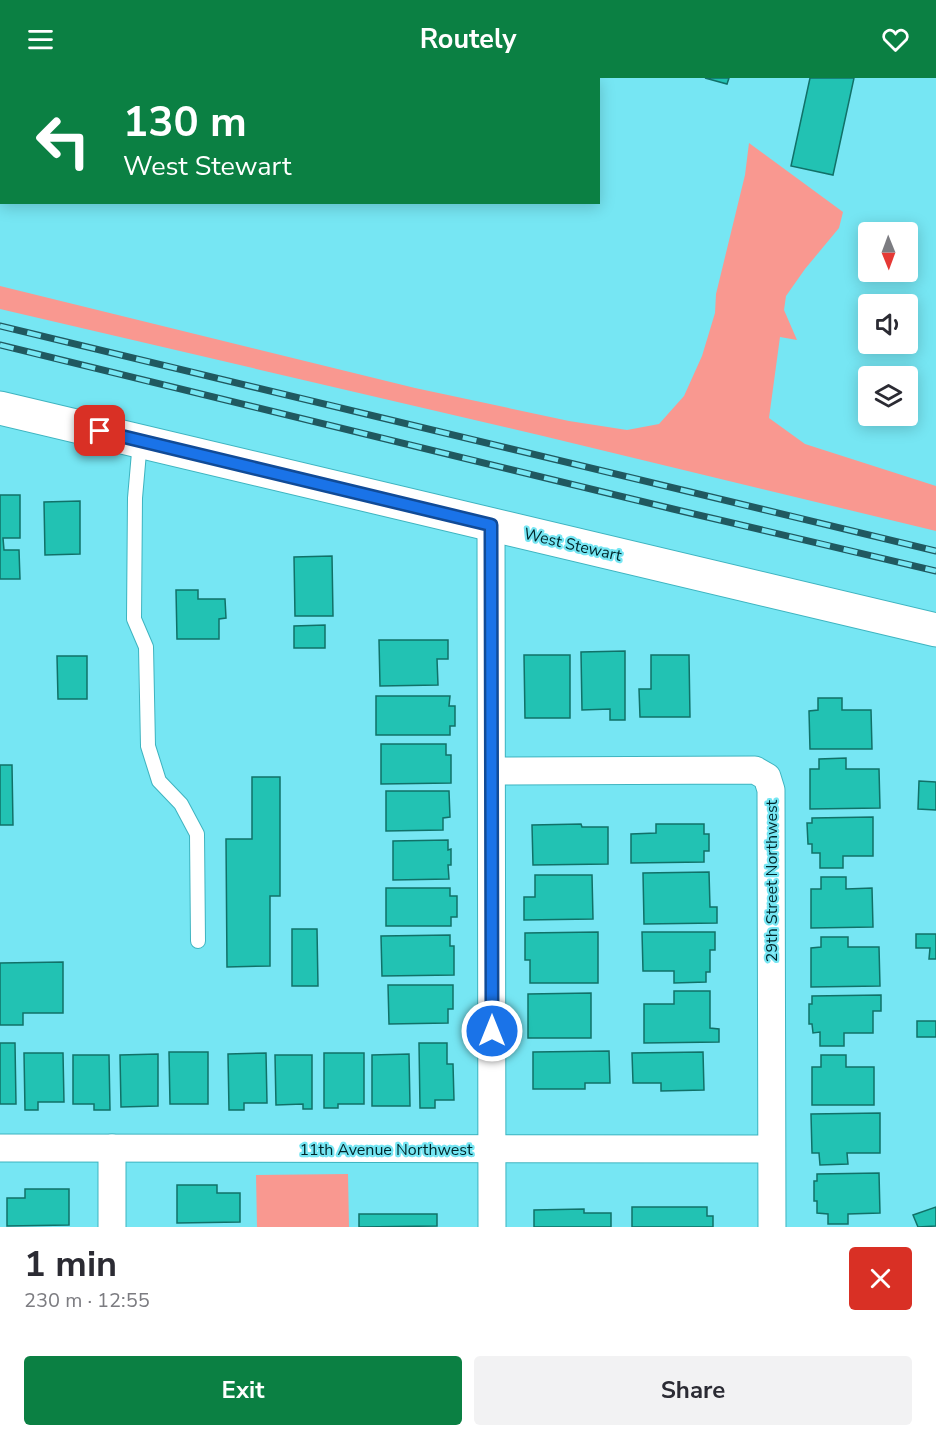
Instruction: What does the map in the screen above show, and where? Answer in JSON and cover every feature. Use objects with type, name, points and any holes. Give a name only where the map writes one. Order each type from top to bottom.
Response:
[{"type":"street","name":"West Stewart","points":[[0,408],[936,630]]},
{"type":"street","points":[[491,525],[492,1227]]},
{"type":"street","name":"29th Street Northwest","points":[[492,771],[755,771],[767,777],[771,790],[772,1227]]},
{"type":"street","points":[[112,1148],[112,1227]]},
{"type":"street","name":"11th Avenue Northwest","points":[[0,1149],[771,1149]]},
{"type":"lane","points":[[140,441],[135,498],[134,619],[146,647],[148,746],[159,781],[181,804],[197,834],[198,941]]},
{"type":"shaded area","points":[[749,143],[843,212],[839,228],[786,296],[784,310],[797,340],[780,337],[769,418],[805,444],[936,486],[936,531],[0,309],[0,286],[415,388],[569,421],[627,430],[659,424],[684,396],[702,356],[715,313],[716,294],[745,175]]},
{"type":"shaded area","points":[[348,1174],[349,1227],[257,1227],[256,1175]]},
{"type":"building","points":[[705,78],[729,78],[727,84]]},
{"type":"building","points":[[810,78],[854,78],[833,175],[791,166]]},
{"type":"building","points":[[0,495],[20,495],[20,538],[3,538],[4,550],[19,550],[20,579],[0,579]]},
{"type":"building","points":[[80,501],[80,554],[45,555],[44,502]]},
{"type":"building","points":[[332,556],[333,616],[295,616],[294,557]]},
{"type":"building","points":[[176,590],[198,590],[198,599],[225,599],[226,618],[219,619],[219,639],[177,639]]},
{"type":"building","points":[[325,625],[325,648],[294,648],[294,626]]},
{"type":"building","points":[[379,640],[448,640],[448,659],[437,659],[438,685],[380,686]]},
{"type":"building","points":[[625,651],[625,720],[610,720],[610,709],[582,710],[581,652]]},
{"type":"building","points":[[524,655],[570,655],[570,718],[525,718]]},
{"type":"building","points":[[651,655],[689,655],[690,717],[640,717],[639,689],[651,689]]},
{"type":"building","points":[[57,656],[87,656],[87,699],[58,699]]},
{"type":"building","points":[[376,696],[450,696],[449,706],[455,706],[455,726],[450,726],[450,735],[376,735]]},
{"type":"building","points":[[818,698],[842,698],[842,710],[871,710],[872,749],[810,749],[809,711],[818,710]]},
{"type":"building","points":[[381,744],[446,744],[446,755],[451,755],[451,783],[381,784]]},
{"type":"building","points":[[846,758],[846,769],[879,769],[880,808],[810,809],[810,769],[819,769],[819,759]]},
{"type":"building","points":[[0,765],[12,765],[13,825],[0,825]]},
{"type":"building","points":[[252,777],[280,777],[280,896],[270,896],[270,966],[227,967],[226,839],[252,839]]},
{"type":"building","points":[[919,781],[936,782],[936,810],[918,809]]},
{"type":"building","points":[[386,791],[449,791],[450,817],[443,818],[443,830],[386,831]]},
{"type":"building","points":[[873,817],[873,856],[843,856],[843,868],[820,868],[820,853],[812,853],[812,844],[808,844],[807,823],[812,823],[812,818]]},
{"type":"building","points":[[581,824],[582,827],[608,827],[608,864],[533,865],[532,825]]},
{"type":"building","points":[[656,824],[704,824],[704,834],[709,834],[709,851],[704,851],[704,862],[631,863],[631,834],[656,833]]},
{"type":"building","points":[[448,840],[448,850],[451,849],[451,865],[448,865],[449,879],[393,880],[393,841]]},
{"type":"building","points":[[709,872],[710,907],[717,907],[717,923],[644,924],[643,873]]},
{"type":"building","points":[[535,875],[592,875],[593,919],[524,920],[524,897],[535,897]]},
{"type":"building","points":[[821,877],[846,877],[846,889],[872,888],[873,927],[811,928],[811,889],[821,889]]},
{"type":"building","points":[[386,888],[450,888],[450,896],[457,896],[457,917],[451,917],[451,926],[386,926]]},
{"type":"building","points":[[292,929],[317,929],[318,986],[292,986]]},
{"type":"building","points":[[598,932],[598,983],[530,983],[530,960],[525,960],[525,933]]},
{"type":"building","points":[[642,932],[715,932],[715,950],[710,950],[710,972],[706,972],[706,982],[674,983],[674,971],[643,971]]},
{"type":"building","points":[[916,934],[936,934],[936,959],[929,959],[930,948],[916,948]]},
{"type":"building","points":[[450,935],[450,946],[454,946],[454,975],[382,976],[381,936]]},
{"type":"building","points":[[821,937],[848,937],[848,947],[879,947],[880,986],[811,987],[811,948],[821,947]]},
{"type":"building","points":[[63,962],[63,1013],[23,1013],[23,1025],[0,1025],[0,963]]},
{"type":"building","points":[[388,985],[453,985],[453,1009],[448,1009],[448,1023],[389,1024]]},
{"type":"building","points":[[674,991],[710,991],[710,1028],[719,1029],[719,1042],[644,1043],[644,1004],[674,1004]]},
{"type":"building","points":[[591,993],[591,1038],[528,1038],[528,994]]},
{"type":"building","points":[[881,995],[881,1011],[873,1011],[873,1033],[844,1033],[844,1046],[820,1046],[820,1032],[813,1033],[812,1024],[809,1024],[809,1004],[812,1004],[812,996]]},
{"type":"building","points":[[917,1021],[936,1021],[936,1037],[917,1037]]},
{"type":"building","points":[[0,1043],[15,1043],[16,1104],[0,1104]]},
{"type":"building","points":[[419,1043],[447,1043],[447,1064],[453,1064],[454,1100],[435,1100],[435,1108],[420,1108]]},
{"type":"building","points":[[609,1051],[610,1083],[585,1083],[585,1089],[533,1089],[533,1052]]},
{"type":"building","points":[[169,1052],[208,1052],[208,1104],[170,1104]]},
{"type":"building","points":[[703,1052],[704,1090],[661,1091],[661,1083],[633,1083],[632,1053]]},
{"type":"building","points":[[24,1053],[63,1053],[64,1102],[38,1102],[38,1110],[25,1110]]},
{"type":"building","points":[[266,1053],[267,1103],[244,1103],[244,1110],[229,1110],[228,1054]]},
{"type":"building","points":[[324,1053],[364,1053],[364,1104],[338,1104],[338,1108],[324,1108]]},
{"type":"building","points":[[158,1054],[158,1106],[121,1107],[120,1055]]},
{"type":"building","points":[[409,1054],[410,1106],[372,1106],[372,1055]]},
{"type":"building","points":[[73,1055],[109,1055],[110,1110],[94,1110],[94,1104],[73,1104]]},
{"type":"building","points":[[275,1055],[312,1055],[312,1109],[303,1109],[303,1104],[276,1105]]},
{"type":"building","points":[[821,1055],[846,1055],[846,1067],[874,1067],[874,1105],[812,1105],[812,1067],[821,1067]]},
{"type":"building","points":[[880,1113],[880,1153],[847,1153],[848,1164],[820,1165],[819,1153],[812,1153],[811,1114]]},
{"type":"building","points":[[879,1173],[880,1213],[848,1214],[848,1224],[828,1224],[828,1214],[817,1213],[817,1201],[814,1201],[814,1181],[817,1181],[817,1174]]},
{"type":"building","points":[[177,1185],[217,1185],[217,1193],[240,1193],[240,1222],[177,1223]]},
{"type":"building","points":[[25,1189],[69,1189],[69,1225],[7,1226],[7,1198],[25,1198]]},
{"type":"building","points":[[632,1207],[707,1207],[707,1216],[713,1216],[713,1227],[632,1227]]},
{"type":"building","points":[[936,1207],[936,1226],[918,1227],[913,1215]]},
{"type":"building","points":[[584,1209],[584,1213],[611,1213],[611,1227],[534,1227],[534,1210]]},
{"type":"building","points":[[359,1214],[437,1214],[437,1226],[359,1227]]},
{"type":"railway","points":[[0,326],[936,551]]},
{"type":"railway","points":[[0,345],[936,571]]},
{"type":"route","points":[[100,431],[491,525],[492,1031]]}]
